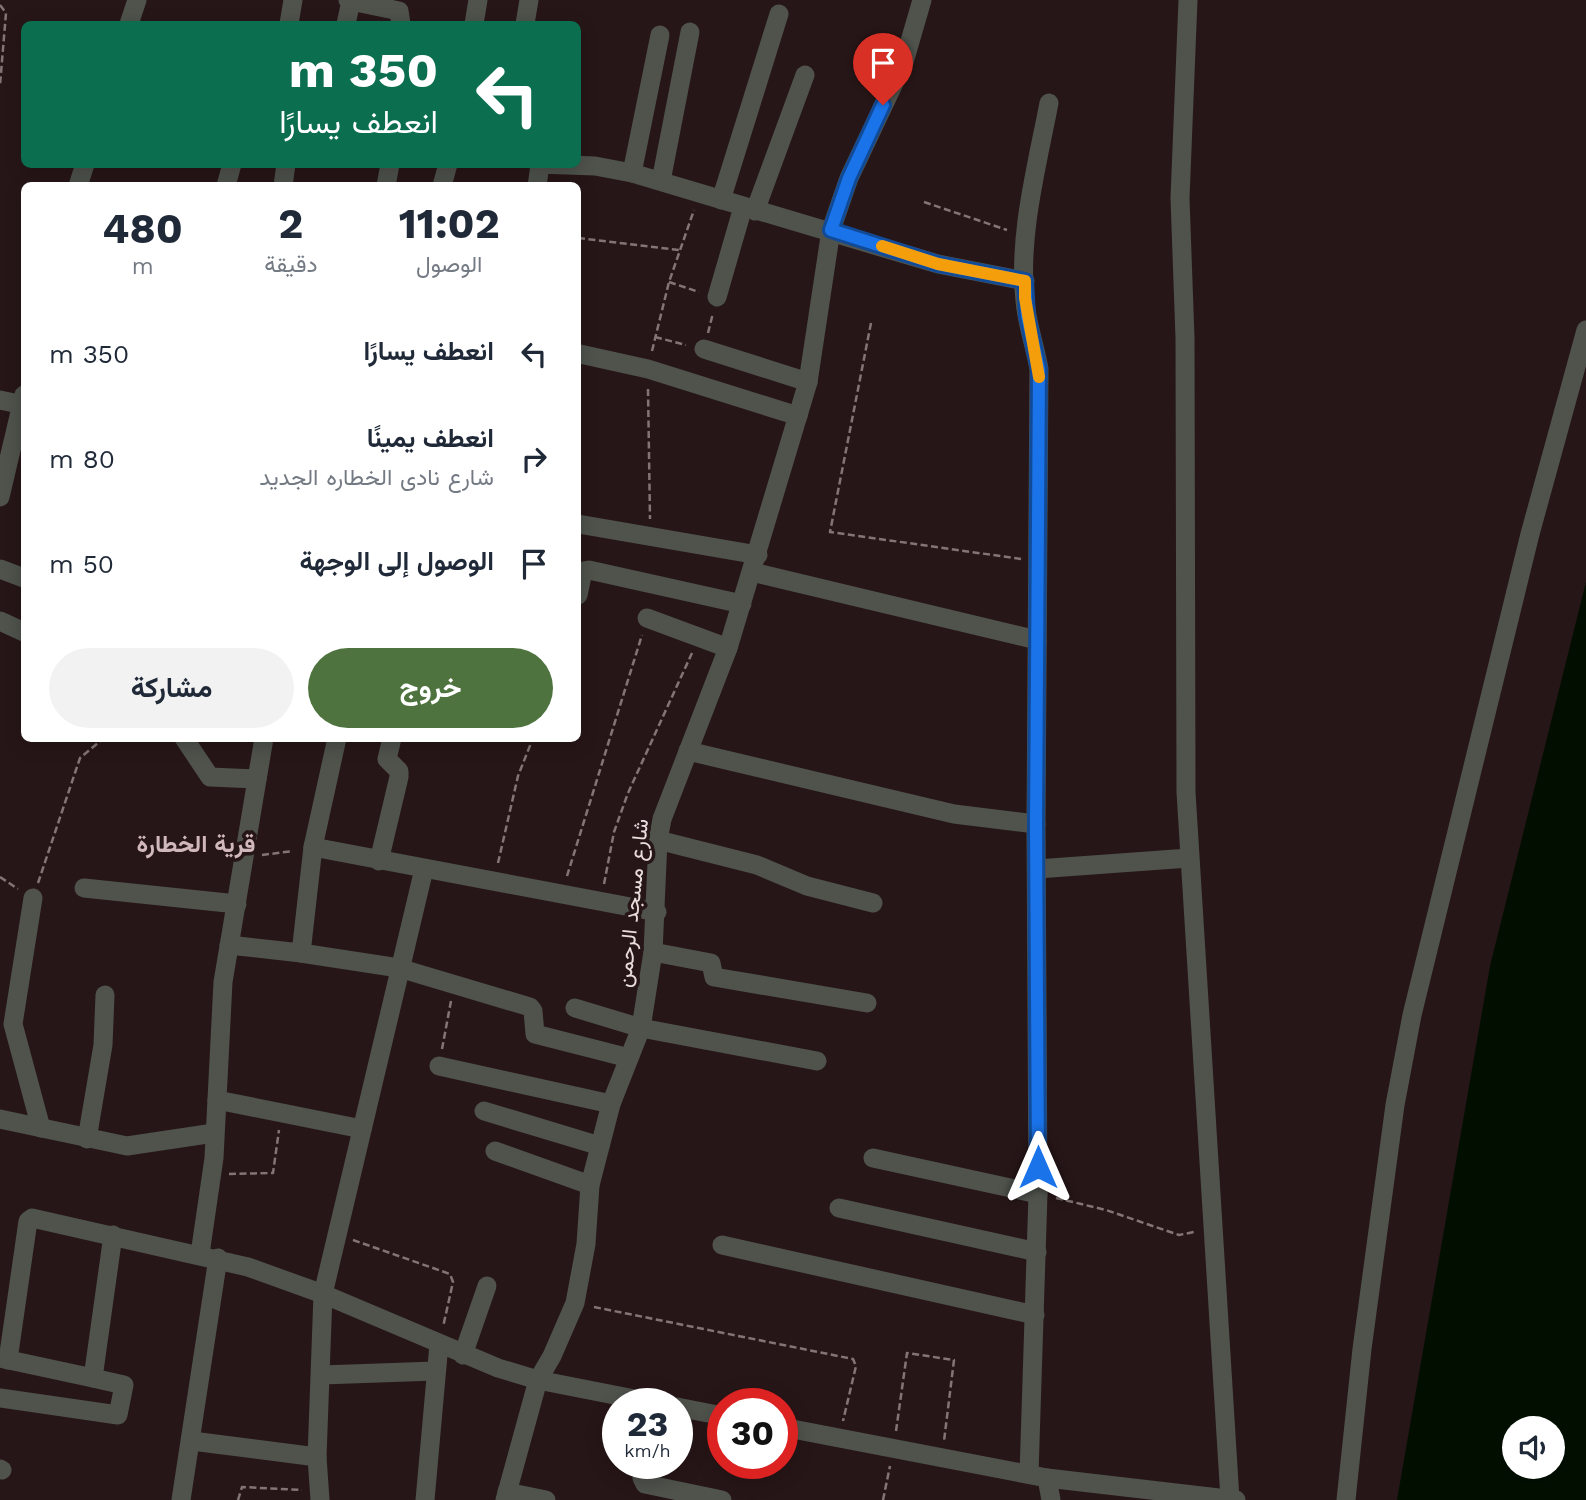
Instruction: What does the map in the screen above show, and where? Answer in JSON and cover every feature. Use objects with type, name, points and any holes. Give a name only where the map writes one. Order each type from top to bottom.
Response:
[{"type":"street","points":[[130,21],[137,0]]},
{"type":"street","points":[[290,21],[293,0]]},
{"type":"street","points":[[346,21],[349,0],[399,11],[401,21]]},
{"type":"street","points":[[474,21],[478,0]]},
{"type":"street","points":[[525,21],[528,0]]},
{"type":"street","name":"شارع مسجد الرحمن","points":[[506,1496],[538,1380],[552,1356],[575,1303],[586,1244],[590,1185],[611,1104],[641,1028],[657,912],[658,840],[668,798],[743,604],[808,382],[831,230],[849,178],[904,62],[922,0]]},
{"type":"street","points":[[798,1430],[1038,1476],[1233,1499],[1211,1229],[1186,792],[1185,338],[1180,198],[1188,0]]},
{"type":"street","points":[[721,200],[779,14]]},
{"type":"street","points":[[661,181],[690,32]]},
{"type":"street","points":[[632,173],[660,35]]},
{"type":"street","points":[[717,297],[749,209],[805,75]]},
{"type":"street","points":[[1049,103],[1027,236],[1025,281],[1027,316],[1039,369],[1036,824],[1038,1194],[1035,1315],[1038,1476],[1051,1500]]},
{"type":"street","points":[[581,165],[632,173],[938,264],[1025,281]]},
{"type":"street","points":[[1346,1500],[1389,1145],[1412,1015],[1530,534],[1586,330]]},
{"type":"street","points":[[704,349],[808,382]]},
{"type":"street","points":[[581,354],[648,369],[797,416]]},
{"type":"street","points":[[0,400],[21,402]]},
{"type":"street","points":[[0,497],[21,413]]},
{"type":"street","points":[[581,524],[650,535],[1037,640]]},
{"type":"street","points":[[0,569],[21,577]]},
{"type":"street","points":[[581,579],[582,574],[589,570],[743,604]]},
{"type":"street","points":[[647,618],[728,648]]},
{"type":"street","points":[[0,621],[21,631]]},
{"type":"street","points":[[187,742],[210,777],[257,779]]},
{"type":"street","points":[[181,1500],[192,1441],[209,1256],[223,982],[263,742]]},
{"type":"street","points":[[301,953],[313,847],[336,742]]},
{"type":"street","points":[[379,861],[400,777],[397,768],[387,759],[391,742]]},
{"type":"street","points":[[688,751],[944,812],[1036,824]]},
{"type":"street","points":[[658,840],[745,862],[807,886],[873,903]]},
{"type":"street","points":[[313,847],[657,912]]},
{"type":"street","points":[[1037,869],[1189,858]]},
{"type":"street","points":[[320,1495],[317,1457],[323,1294],[424,869]]},
{"type":"street","points":[[84,888],[237,904]]},
{"type":"street","points":[[33,898],[13,1024],[41,1128]]},
{"type":"street","points":[[229,945],[399,968],[530,1007],[533,1011],[535,1034],[629,1058]]},
{"type":"street","points":[[653,952],[711,962],[714,977],[867,1003]]},
{"type":"street","points":[[87,1139],[103,1045],[105,995]]},
{"type":"street","points":[[575,1008],[641,1028],[817,1061]]},
{"type":"street","points":[[439,1066],[611,1104]]},
{"type":"street","points":[[217,1101],[362,1129]]},
{"type":"street","points":[[484,1111],[600,1146]]},
{"type":"street","points":[[0,1119],[87,1139],[142,1145],[214,1133]]},
{"type":"street","points":[[495,1151],[590,1185]]},
{"type":"street","points":[[873,1158],[1038,1194]]},
{"type":"street","points":[[839,1208],[1037,1252]]},
{"type":"street","points":[[0,1398],[118,1415],[124,1385],[4,1359],[28,1220],[32,1218],[209,1256],[323,1294],[463,1355],[538,1380],[602,1392]]},
{"type":"street","points":[[93,1378],[113,1235]]},
{"type":"street","points":[[722,1245],[1035,1315]]},
{"type":"street","points":[[463,1355],[486,1286]]},
{"type":"street","points":[[425,1500],[439,1344]]},
{"type":"street","points":[[321,1375],[436,1371]]},
{"type":"street","points":[[192,1441],[317,1457]]},
{"type":"street","points":[[642,1479],[645,1484],[722,1500]]},
{"type":"street","points":[[506,1496],[546,1500]]},
{"type":"path","points":[[0,5],[5,13],[0,85]]},
{"type":"path","points":[[669,282],[717,297],[704,349],[655,337],[669,282],[679,250],[700,194]]},
{"type":"path","points":[[923,202],[1027,236]]},
{"type":"path","points":[[581,238],[679,250]]},
{"type":"path","points":[[871,323],[830,532],[951,551],[1038,561]]},
{"type":"path","points":[[648,369],[650,535]]},
{"type":"path","points":[[562,894],[647,618]]},
{"type":"path","points":[[601,901],[614,832],[628,793],[699,637]]},
{"type":"path","points":[[0,877],[33,898],[80,758],[99,742]]},
{"type":"path","points":[[494,881],[518,776],[531,742]]},
{"type":"path","points":[[245,853],[272,855],[313,847]]},
{"type":"path","points":[[439,1066],[454,985]]},
{"type":"path","points":[[213,1174],[273,1173],[281,1112]]},
{"type":"path","points":[[1038,1194],[1106,1210],[1179,1235],[1211,1229]]},
{"type":"path","points":[[337,1234],[450,1274],[453,1282],[439,1344]]},
{"type":"path","points":[[575,1303],[853,1359],[856,1366],[840,1438]]},
{"type":"path","points":[[883,1500],[894,1449],[907,1353],[954,1360],[942,1458]]},
{"type":"path","points":[[238,1500],[239,1490],[246,1486],[320,1495]]},
{"type":"shaded area","points":[[1586,582],[1586,1500],[1397,1500],[1490,966]]},
{"type":"slow traffic","points":[[882,246],[938,264],[1025,281],[1027,316],[1035,342],[1039,377]]},
{"type":"district","name":"قرية الخطارة","points":[[196,844]]},
{"type":"route","points":[[883,105],[849,178],[831,230],[938,264],[1025,281],[1027,316],[1039,369],[1036,824],[1038,1167]]}]
